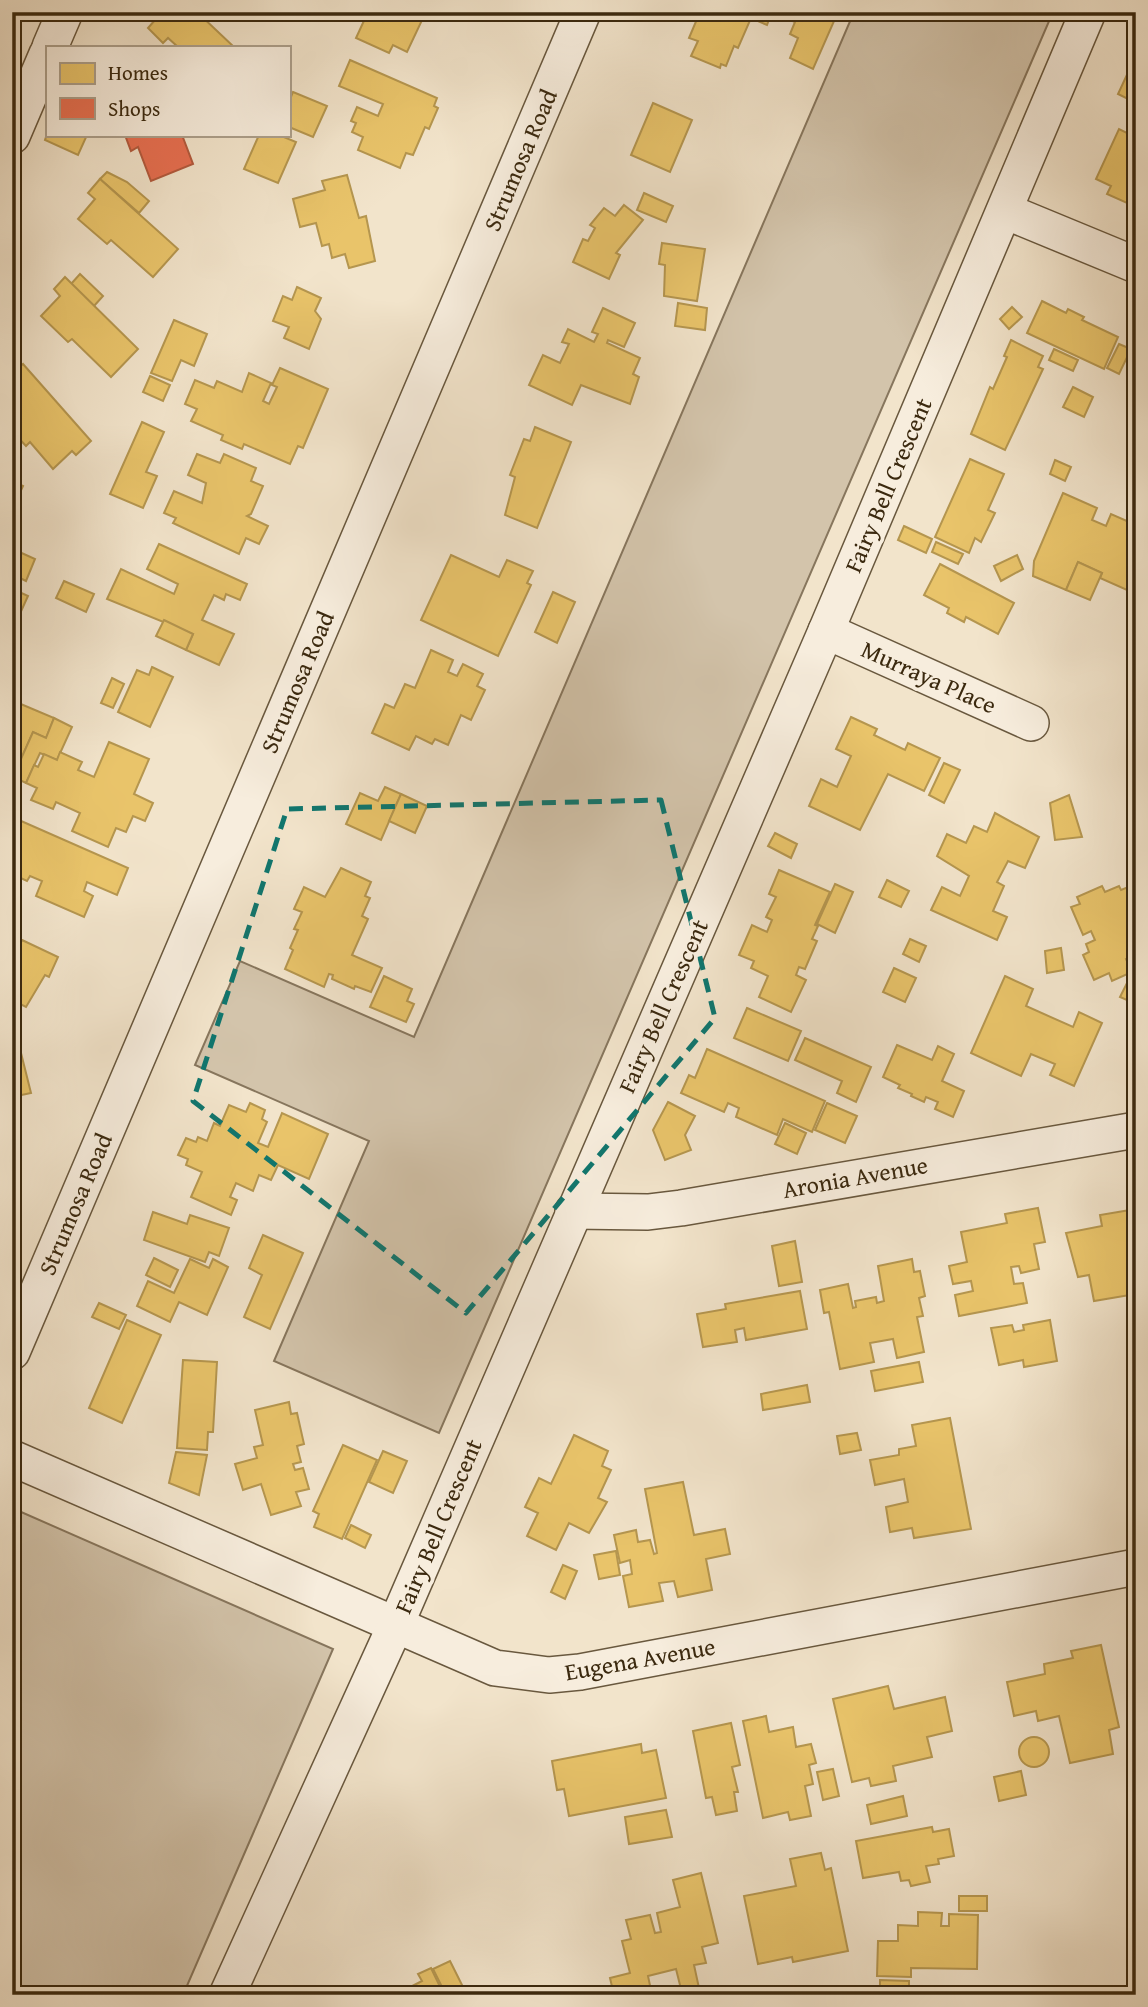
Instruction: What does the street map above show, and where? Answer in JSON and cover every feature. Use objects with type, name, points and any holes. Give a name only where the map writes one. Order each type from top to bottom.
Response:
[{"type":"street","points":[[50,46],[65,12]]},
{"type":"street","name":"Strumosa Road","points":[[12,1352],[583,12]]},
{"type":"street","name":"Fairy Bell Crescent","points":[[227,1995],[396,1624],[826,631],[1088,12]]},
{"type":"street","points":[[12,136],[46,56]]},
{"type":"street","points":[[1005,211],[1136,265]]},
{"type":"street","name":"Murraya Place","points":[[826,631],[1031,723]]},
{"type":"street","name":"Aronia Avenue","points":[[573,1211],[638,1212],[681,1208],[1136,1130]]},
{"type":"street","name":"Eugena Avenue","points":[[12,1458],[495,1668],[549,1675],[593,1670],[1136,1567]]},
{"type":"highlighted area","points":[[661,800],[715,1018],[466,1313],[193,1101],[287,809]]},
{"type":"shaded area","points":[[854,12],[1053,12],[439,1433],[274,1361],[369,1141],[195,1065],[240,961],[414,1037]]},
{"type":"shaded area","points":[[12,1508],[333,1649],[183,1995],[12,1995]]},
{"type":"building: Homes","points":[[162,12],[197,12],[233,46],[177,46],[168,38],[163,43],[148,28]]},
{"type":"building: Homes","points":[[368,12],[417,12],[416,15],[423,18],[407,52],[393,45],[389,53],[356,38]]},
{"type":"building: Homes","points":[[700,12],[772,12],[767,25],[751,18],[738,48],[734,46],[726,66],[721,64],[720,68],[691,56],[698,41],[689,38]]},
{"type":"building: Homes","points":[[793,12],[838,12],[813,69],[790,58],[798,38],[790,34],[795,22],[790,20]]},
{"type":"building: Homes","points":[[350,60],[437,98],[434,106],[438,108],[429,129],[425,127],[413,155],[406,153],[400,168],[358,150],[363,137],[352,132],[356,123],[351,121],[357,107],[378,116],[383,104],[339,86]]},
{"type":"building: Homes","points":[[1132,64],[1136,65],[1136,103],[1118,94]]},
{"type":"building: Homes","points":[[293,92],[327,106],[313,137],[290,127],[290,100]]},
{"type":"building: Homes","points":[[653,103],[692,120],[670,172],[631,155]]},
{"type":"building: Homes","points":[[1130,128],[1136,131],[1136,198],[1130,195],[1127,203],[1107,194],[1111,186],[1096,179],[1119,129],[1129,134]]},
{"type":"building: Homes","points":[[46,136],[87,136],[78,155],[45,140]]},
{"type":"building: Homes","points":[[259,136],[281,136],[296,142],[278,183],[244,169]]},
{"type":"building: Homes","points":[[107,172],[127,182],[149,201],[139,213],[100,179]]},
{"type":"building: Homes","points":[[347,175],[359,218],[366,216],[375,261],[349,268],[345,254],[332,258],[329,244],[322,246],[316,223],[300,227],[293,199],[325,190],[322,181]]},
{"type":"building: Homes","points":[[100,179],[178,249],[153,277],[111,240],[107,244],[78,219],[95,199],[88,193]]},
{"type":"building: Homes","points":[[644,193],[673,206],[666,222],[637,210]]},
{"type":"building: Homes","points":[[624,205],[643,220],[616,253],[620,255],[609,279],[573,262],[583,239],[588,241],[595,228],[590,225],[604,208],[615,216]]},
{"type":"building: Homes","points":[[662,243],[705,249],[697,301],[664,296],[665,265],[659,264]]},
{"type":"building: Homes","points":[[80,274],[103,296],[94,306],[71,284]]},
{"type":"building: Homes","points":[[65,277],[138,349],[111,377],[72,339],[68,342],[41,316],[60,296],[54,289]]},
{"type":"building: Homes","points":[[297,287],[321,298],[315,311],[321,319],[309,349],[284,338],[289,327],[273,321],[283,296],[292,300]]},
{"type":"building: Homes","points":[[1042,301],[1066,313],[1068,309],[1084,317],[1082,320],[1118,337],[1104,369],[1027,333]]},
{"type":"building: Homes","points":[[678,303],[707,308],[705,330],[675,326]]},
{"type":"building: Homes","points":[[1012,307],[1022,317],[1009,329],[1000,319]]},
{"type":"building: Homes","points":[[603,308],[635,323],[624,347],[608,340],[607,343],[640,358],[633,374],[639,377],[630,404],[581,385],[572,405],[529,385],[543,355],[560,363],[569,344],[562,342],[568,329],[594,342],[598,334],[592,332]]},
{"type":"building: Homes","points":[[174,320],[207,334],[194,366],[181,360],[172,381],[151,373]]},
{"type":"building: Homes","points":[[1011,340],[1043,356],[1038,367],[1043,369],[1005,450],[971,434],[990,387],[993,389],[1007,357],[1004,356]]},
{"type":"building: Homes","points":[[1119,344],[1131,349],[1119,374],[1107,368]]},
{"type":"building: Homes","points":[[1054,349],[1078,360],[1073,371],[1049,360]]},
{"type":"building: Homes","points":[[23,364],[91,441],[76,455],[72,451],[53,469],[30,442],[26,446],[12,431],[12,373]]},
{"type":"building: Homes","points":[[280,368],[328,389],[303,448],[298,446],[290,464],[244,444],[242,449],[221,440],[223,435],[191,421],[197,409],[185,404],[195,380],[214,388],[217,381],[242,392],[249,373],[271,383],[263,401],[269,404],[277,387],[272,385]]},
{"type":"building: Homes","points":[[150,376],[170,385],[163,401],[143,392]]},
{"type":"building: Homes","points":[[1073,387],[1093,397],[1084,417],[1063,407]]},
{"type":"building: Homes","points":[[142,422],[164,432],[146,472],[157,476],[143,508],[110,494]]},
{"type":"building: Homes","points":[[535,427],[571,442],[537,528],[505,515],[515,477],[510,475],[524,439],[530,441]]},
{"type":"building: Homes","points":[[197,454],[220,463],[224,454],[256,468],[251,481],[263,486],[251,514],[247,516],[268,526],[259,544],[246,538],[239,554],[173,523],[176,518],[164,513],[174,491],[202,503],[206,483],[188,475]]},
{"type":"building: Homes","points":[[970,459],[1004,474],[988,510],[995,513],[981,542],[975,538],[969,553],[935,537]]},
{"type":"building: Homes","points":[[1055,460],[1071,467],[1065,481],[1050,474]]},
{"type":"building: Homes","points":[[12,481],[23,486],[12,510]]},
{"type":"building: Homes","points":[[1063,493],[1097,508],[1092,520],[1106,526],[1111,514],[1136,525],[1136,541],[1129,558],[1136,561],[1136,594],[1100,578],[1102,573],[1078,562],[1066,590],[1033,576],[1034,561]]},
{"type":"building: Homes","points":[[904,526],[932,539],[926,553],[898,540]]},
{"type":"building: Homes","points":[[936,542],[963,554],[958,564],[932,552]]},
{"type":"building: Homes","points":[[159,544],[247,584],[240,600],[226,594],[224,600],[214,595],[202,620],[234,634],[219,665],[186,650],[193,634],[107,599],[121,569],[174,594],[178,584],[147,569]]},
{"type":"building: Homes","points":[[15,550],[35,559],[26,581],[12,574]]},
{"type":"building: Homes","points":[[451,555],[499,577],[507,560],[533,571],[527,583],[531,585],[498,656],[421,620]]},
{"type":"building: Homes","points":[[1017,555],[1023,569],[1001,581],[994,566]]},
{"type":"building: Homes","points":[[1078,562],[1102,573],[1090,600],[1066,590]]},
{"type":"building: Homes","points":[[940,564],[1014,603],[998,634],[966,617],[964,622],[947,613],[949,608],[924,595]]},
{"type":"building: Homes","points":[[64,581],[94,594],[86,612],[56,598]]},
{"type":"building: Homes","points":[[15,590],[28,596],[13,629],[12,596]]},
{"type":"building: Homes","points":[[553,592],[575,602],[557,643],[535,632]]},
{"type":"building: Homes","points":[[164,620],[193,634],[186,650],[156,636]]},
{"type":"building: Homes","points":[[431,650],[453,660],[448,672],[457,676],[463,664],[483,674],[477,686],[485,690],[471,720],[461,715],[448,745],[435,739],[432,744],[416,736],[409,750],[372,733],[385,704],[394,708],[405,684],[415,688]]},
{"type":"building: Homes","points":[[152,667],[173,677],[150,727],[118,712],[137,670],[149,675]]},
{"type":"building: Homes","points":[[112,678],[124,684],[113,708],[101,703]]},
{"type":"building: Homes","points":[[16,702],[54,718],[46,738],[33,732],[12,779],[12,711]]},
{"type":"building: Homes","points":[[851,717],[877,729],[874,735],[905,750],[908,743],[940,758],[924,791],[888,774],[860,830],[809,806],[821,779],[837,787],[851,756],[836,749]]},
{"type":"building: Homes","points":[[54,718],[72,727],[57,760],[40,753],[26,783],[13,777],[33,732],[46,738]]},
{"type":"building: Homes","points":[[109,742],[149,759],[134,794],[153,803],[145,821],[133,816],[126,832],[116,828],[108,847],[72,831],[80,813],[56,802],[53,809],[31,800],[37,788],[26,783],[34,765],[38,767],[44,754],[57,760],[60,752],[82,762],[78,770],[94,777]]},
{"type":"building: Homes","points":[[944,763],[960,770],[944,803],[929,795]]},
{"type":"building: Homes","points":[[385,787],[401,794],[381,840],[346,824],[360,793],[378,801]]},
{"type":"building: Homes","points":[[401,794],[427,806],[415,833],[389,821]]},
{"type":"building: Homes","points":[[1069,795],[1082,837],[1055,840],[1050,803]]},
{"type":"building: Homes","points":[[995,813],[1039,837],[1025,868],[1008,861],[997,882],[1004,886],[993,911],[1007,917],[997,940],[931,910],[942,887],[960,896],[969,876],[937,856],[947,834],[966,843],[974,826],[987,832]]},
{"type":"building: Homes","points":[[12,817],[128,868],[117,895],[87,882],[84,891],[93,896],[84,917],[36,896],[42,881],[30,876],[27,881],[12,874]]},
{"type":"building: Homes","points":[[775,833],[797,844],[791,858],[768,846]]},
{"type":"building: Homes","points":[[341,868],[371,882],[365,896],[370,898],[362,916],[368,919],[352,955],[382,968],[371,992],[355,986],[354,989],[332,979],[333,975],[329,974],[324,987],[285,969],[298,930],[294,929],[302,912],[294,909],[304,887],[325,897]]},
{"type":"building: Homes","points":[[779,870],[830,892],[815,925],[818,926],[812,939],[817,941],[805,969],[799,967],[796,975],[806,980],[791,1012],[759,997],[768,976],[751,968],[754,961],[739,955],[752,925],[767,932],[772,920],[766,917],[776,897],[769,894]]},
{"type":"building: Homes","points":[[887,880],[909,891],[901,907],[879,897]]},
{"type":"building: Homes","points":[[835,884],[853,892],[835,933],[817,924]]},
{"type":"building: Homes","points":[[1136,884],[1136,955],[1126,959],[1132,972],[1112,981],[1109,973],[1094,980],[1083,955],[1089,952],[1086,944],[1095,940],[1091,931],[1083,935],[1071,907],[1080,904],[1077,897],[1102,886],[1105,892],[1119,886],[1121,890]]},
{"type":"building: Homes","points":[[910,939],[926,946],[919,962],[903,954]]},
{"type":"building: Homes","points":[[22,940],[58,957],[49,977],[45,975],[26,1007],[12,1000],[12,962]]},
{"type":"building: Homes","points":[[1061,948],[1064,970],[1047,973],[1045,951]]},
{"type":"building: Homes","points":[[894,968],[916,978],[905,1002],[883,992]]},
{"type":"building: Homes","points":[[1131,975],[1136,977],[1136,1004],[1120,997]]},
{"type":"building: Homes","points":[[384,976],[412,989],[407,1001],[414,1004],[406,1022],[370,1007]]},
{"type":"building: Homes","points":[[1005,976],[1033,989],[1026,1006],[1073,1027],[1079,1012],[1102,1023],[1074,1086],[1050,1075],[1055,1064],[1031,1054],[1021,1076],[971,1053]]},
{"type":"building: Homes","points":[[747,1008],[801,1031],[788,1061],[734,1038]]},
{"type":"building: Homes","points":[[805,1038],[871,1067],[856,1102],[837,1093],[842,1081],[795,1060]]},
{"type":"building: Homes","points":[[897,1045],[932,1060],[938,1046],[954,1054],[942,1081],[964,1091],[953,1117],[935,1109],[938,1102],[926,1097],[924,1102],[883,1077]]},
{"type":"building: Homes","points":[[20,1049],[31,1093],[12,1097],[12,1051]]},
{"type":"building: Homes","points":[[707,1049],[825,1101],[812,1132],[783,1119],[777,1135],[736,1117],[739,1108],[728,1103],[724,1112],[681,1093],[689,1075],[695,1078]]},
{"type":"building: Homes","points":[[668,1102],[695,1116],[685,1135],[691,1150],[665,1160],[653,1130]]},
{"type":"building: Homes","points":[[250,1103],[265,1110],[262,1119],[267,1122],[258,1143],[268,1147],[282,1113],[328,1134],[309,1179],[278,1165],[271,1180],[259,1175],[253,1191],[236,1183],[230,1197],[237,1200],[231,1215],[191,1197],[202,1172],[186,1165],[188,1159],[178,1155],[186,1138],[196,1142],[198,1137],[207,1141],[214,1123],[220,1126],[229,1105],[246,1112]]},
{"type":"building: Homes","points":[[827,1103],[857,1116],[845,1143],[815,1130]]},
{"type":"building: Homes","points":[[785,1123],[806,1133],[797,1154],[775,1144]]},
{"type":"building: Homes","points":[[1038,1208],[1045,1242],[1034,1244],[1039,1269],[1021,1273],[1019,1266],[1011,1267],[1014,1284],[1023,1283],[1027,1303],[959,1316],[955,1295],[973,1291],[971,1281],[953,1284],[949,1266],[967,1262],[961,1232],[1007,1223],[1005,1214]]},
{"type":"building: Homes","points":[[1136,1209],[1136,1294],[1094,1301],[1089,1275],[1078,1277],[1066,1233],[1102,1226],[1100,1215]]},
{"type":"building: Homes","points":[[153,1212],[187,1224],[190,1215],[229,1228],[219,1256],[209,1252],[205,1262],[144,1240]]},
{"type":"building: Homes","points":[[263,1235],[303,1253],[270,1329],[244,1317],[262,1275],[249,1268]]},
{"type":"building: Homes","points":[[795,1241],[802,1282],[779,1286],[772,1246]]},
{"type":"building: Homes","points":[[154,1258],[178,1270],[170,1287],[146,1275]]},
{"type":"building: Homes","points":[[190,1259],[209,1268],[213,1259],[228,1267],[207,1315],[179,1302],[170,1322],[137,1306],[148,1281],[174,1293]]},
{"type":"building: Homes","points":[[912,1259],[914,1272],[920,1271],[925,1296],[919,1298],[923,1316],[917,1317],[924,1352],[897,1358],[893,1339],[870,1343],[874,1362],[840,1369],[829,1312],[824,1313],[820,1290],[848,1284],[853,1308],[856,1307],[855,1301],[876,1297],[877,1303],[884,1301],[878,1266]]},
{"type":"building: Homes","points":[[800,1291],[807,1329],[746,1340],[744,1328],[735,1330],[737,1342],[703,1347],[697,1314],[726,1309],[725,1304]]},
{"type":"building: Homes","points":[[99,1303],[126,1315],[119,1329],[92,1317]]},
{"type":"building: Homes","points":[[127,1320],[161,1335],[122,1423],[89,1408]]},
{"type":"building: Homes","points":[[1050,1320],[1057,1361],[1024,1367],[1023,1360],[999,1365],[991,1328],[1012,1325],[1014,1332],[1024,1330],[1023,1325]]},
{"type":"building: Homes","points":[[183,1360],[217,1362],[213,1432],[208,1432],[207,1450],[177,1448]]},
{"type":"building: Homes","points":[[919,1362],[923,1382],[875,1391],[871,1371]]},
{"type":"building: Homes","points":[[807,1385],[810,1402],[763,1410],[761,1394]]},
{"type":"building: Homes","points":[[289,1402],[291,1414],[297,1413],[304,1444],[297,1446],[301,1462],[293,1464],[295,1470],[303,1468],[309,1489],[296,1492],[301,1506],[271,1515],[261,1484],[243,1490],[235,1464],[257,1458],[254,1447],[263,1445],[255,1410]]},
{"type":"building: Homes","points":[[950,1418],[971,1529],[914,1538],[912,1528],[890,1532],[886,1507],[908,1502],[904,1479],[875,1485],[870,1460],[899,1455],[899,1449],[916,1446],[912,1425]]},
{"type":"building: Homes","points":[[857,1433],[861,1450],[840,1454],[837,1436]]},
{"type":"building: Homes","points":[[574,1435],[608,1451],[602,1466],[611,1470],[598,1498],[607,1502],[589,1533],[569,1523],[556,1550],[527,1536],[538,1513],[525,1507],[539,1478],[551,1484]]},
{"type":"building: Homes","points":[[343,1445],[377,1460],[342,1539],[314,1527],[319,1514],[313,1511]]},
{"type":"building: Homes","points":[[383,1451],[407,1461],[393,1493],[369,1482]]},
{"type":"building: Homes","points":[[176,1452],[207,1455],[199,1495],[169,1483]]},
{"type":"building: Homes","points":[[683,1482],[694,1535],[725,1529],[730,1554],[706,1559],[712,1590],[678,1597],[674,1581],[659,1583],[663,1601],[629,1607],[623,1576],[632,1574],[630,1560],[620,1563],[614,1535],[636,1530],[638,1542],[650,1540],[654,1554],[657,1553],[645,1489]]},
{"type":"building: Homes","points":[[351,1525],[371,1535],[365,1548],[345,1538]]},
{"type":"building: Homes","points":[[616,1551],[620,1575],[599,1579],[594,1555]]},
{"type":"building: Homes","points":[[563,1565],[577,1571],[565,1599],[551,1592]]},
{"type":"building: Homes","points":[[1101,1645],[1119,1727],[1109,1730],[1113,1754],[1070,1763],[1059,1716],[1038,1721],[1036,1711],[1014,1716],[1007,1682],[1045,1674],[1044,1664],[1073,1658],[1071,1651]]},
{"type":"building: Homes","points":[[888,1686],[894,1709],[945,1697],[952,1731],[927,1737],[932,1757],[893,1766],[896,1781],[871,1786],[869,1778],[852,1782],[833,1699]]},
{"type":"building: Homes","points":[[766,1716],[769,1732],[793,1727],[796,1747],[811,1744],[816,1763],[809,1765],[813,1784],[805,1786],[811,1816],[790,1820],[788,1812],[763,1818],[743,1721]]},
{"type":"building: Homes","points":[[731,1723],[740,1765],[732,1767],[738,1792],[734,1792],[737,1811],[716,1815],[712,1797],[706,1798],[693,1731]]},
{"type":"building: Homes","points":[[1034,1737],[1045,1741],[1049,1752],[1045,1763],[1034,1767],[1023,1763],[1019,1752],[1023,1741]]},
{"type":"building: Homes","points":[[641,1744],[642,1753],[656,1750],[666,1798],[569,1816],[564,1789],[557,1790],[552,1761]]},
{"type":"building: Homes","points":[[833,1769],[839,1796],[823,1800],[817,1772]]},
{"type":"building: Homes","points":[[1021,1771],[1026,1795],[999,1801],[994,1777]]},
{"type":"building: Homes","points":[[903,1796],[907,1816],[871,1824],[867,1805]]},
{"type":"building: Homes","points":[[666,1810],[672,1837],[629,1844],[625,1817]]},
{"type":"building: Homes","points":[[932,1827],[933,1832],[949,1829],[954,1856],[938,1859],[939,1864],[926,1866],[930,1882],[911,1886],[909,1880],[901,1881],[899,1872],[863,1878],[856,1841]]},
{"type":"building: Homes","points":[[821,1853],[825,1870],[831,1868],[848,1951],[793,1962],[792,1957],[758,1964],[744,1896],[796,1886],[790,1859]]},
{"type":"building: Homes","points":[[701,1873],[718,1943],[702,1947],[706,1963],[694,1965],[699,1988],[682,1993],[676,1969],[648,1976],[652,1995],[614,1995],[610,1978],[630,1973],[622,1941],[631,1939],[626,1920],[650,1915],[655,1933],[661,1932],[657,1913],[680,1907],[673,1880]]},
{"type":"building: Homes","points":[[959,1896],[987,1896],[987,1911],[959,1911]]},
{"type":"building: Homes","points":[[918,1912],[942,1913],[941,1926],[949,1926],[949,1914],[978,1915],[977,1969],[911,1968],[911,1977],[877,1976],[878,1941],[898,1941],[898,1925],[918,1926]]},
{"type":"building: Homes","points":[[450,1961],[467,1995],[446,1995],[433,1969]]},
{"type":"building: Homes","points":[[431,1968],[444,1995],[395,1995],[422,1981],[418,1974]]},
{"type":"building: Homes","points":[[880,1980],[909,1981],[909,1995],[880,1995]]},
{"type":"building: Shops","points":[[125,136],[182,136],[193,164],[151,181],[138,147],[131,151]]}]
